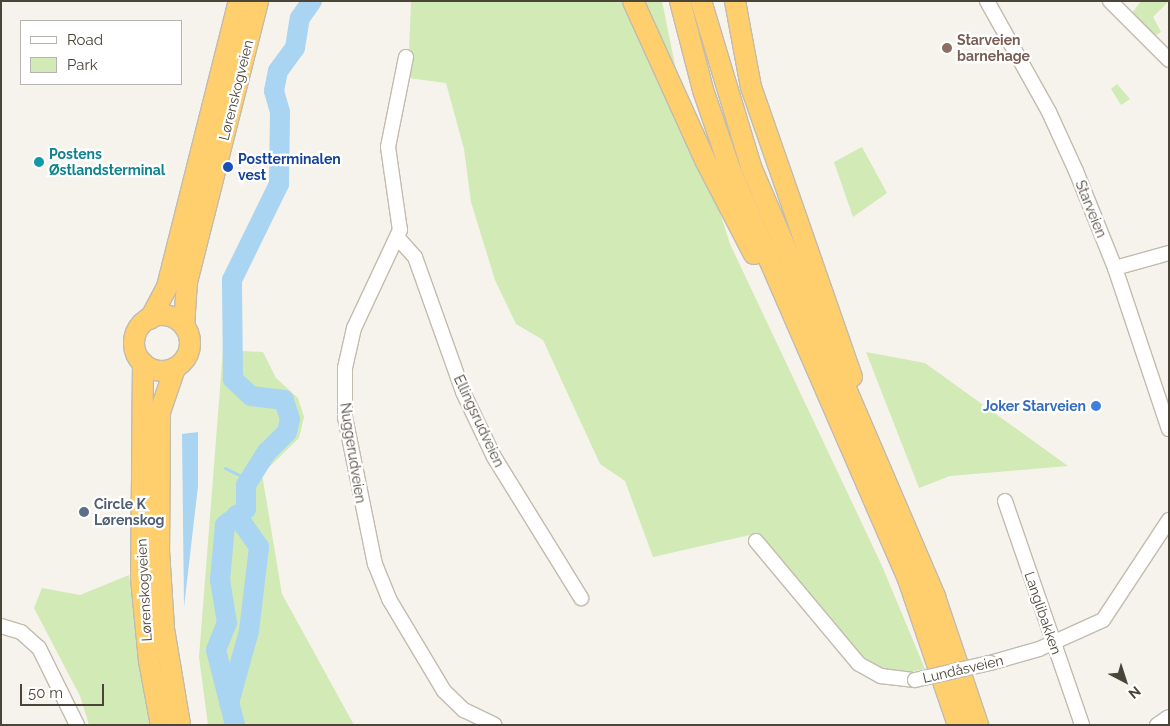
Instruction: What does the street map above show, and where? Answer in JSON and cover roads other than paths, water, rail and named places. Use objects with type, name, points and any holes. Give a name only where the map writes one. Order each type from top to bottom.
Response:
[{"type":"highway","name":"Lørenskogveien","points":[[150,318],[167,287],[239,1]]},
{"type":"highway","name":"Lørenskogveien","points":[[184,326],[187,282],[258,1]]},
{"type":"highway","points":[[633,1],[737,227],[806,347]]},
{"type":"highway","points":[[680,1],[717,134],[806,347],[908,579],[958,725]]},
{"type":"highway","points":[[701,1],[751,167],[945,622],[978,725]]},
{"type":"highway","points":[[735,1],[751,87],[823,288],[872,448]]},
{"type":"highway","points":[[172,317],[184,326],[190,345],[175,368],[155,370],[143,363],[134,340],[150,318],[172,317]]},
{"type":"highway","name":"Lørenskogveien","points":[[143,363],[141,578],[149,661],[161,725]]},
{"type":"highway","name":"Lørenskogveien","points":[[175,368],[160,412],[159,551],[164,630],[180,725]]},
{"type":"street","name":"Starveien","points":[[987,1],[1049,112],[1115,268],[1169,429]]},
{"type":"street","points":[[1110,1],[1169,60]]},
{"type":"street","name":"Nuggerudveien","points":[[406,57],[388,147],[397,237],[348,349],[344,395],[350,450],[375,564],[389,599],[444,691],[464,710],[495,725]]},
{"type":"street","name":"Ellingsrudveien","points":[[397,237],[415,258],[463,392],[494,456],[581,598]]},
{"type":"street","points":[[1115,268],[1169,254]]},
{"type":"street","name":"Langlibakken","points":[[1005,501],[1082,725]]},
{"type":"street","name":"Lundåsveien","points":[[756,541],[859,664],[881,676],[915,680],[990,663],[1054,643],[1104,620],[1169,520]]},
{"type":"street","points":[[1,626],[21,632],[39,648],[77,725]]},
{"type":"street","points":[[1157,725],[1169,717]]},
{"type":"water","points":[[198,432],[198,486],[184,607],[182,434]]},
{"type":"waterway","points":[[235,725],[216,650],[227,623],[220,580],[225,525],[246,509],[246,485],[267,452],[287,432],[290,419],[284,400],[251,396],[233,379],[232,280],[279,184],[280,112],[274,91],[278,71],[295,48],[300,18],[312,1]]},
{"type":"waterway","points":[[225,468],[250,480]]},
{"type":"waterway","points":[[229,703],[249,631],[259,547],[237,515]]},
{"type":"place","name":"Starveien barnehage","points":[[947,48]]},
{"type":"place","name":"Postens Østlandsterminal","points":[[39,162]]},
{"type":"place","name":"Postterminalen vest","points":[[228,167]]},
{"type":"place","name":"Joker Starveien","points":[[1096,406]]},
{"type":"place","name":"Circle K Lørenskog","points":[[84,512]]}]
